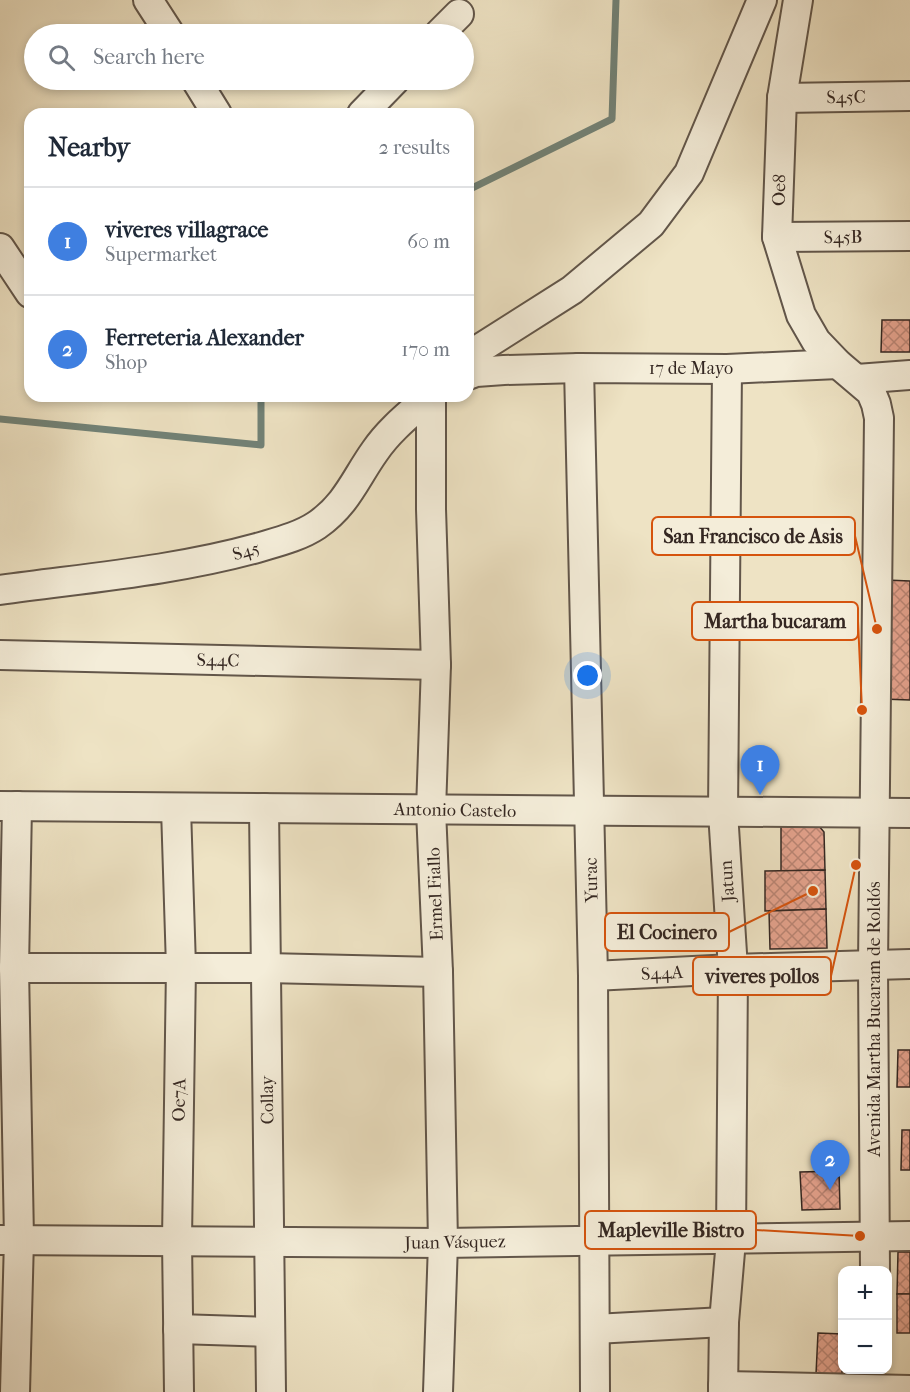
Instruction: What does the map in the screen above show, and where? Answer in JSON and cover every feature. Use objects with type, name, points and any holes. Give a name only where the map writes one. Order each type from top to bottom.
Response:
[{"type":"street","points":[[474,352],[572,290],[651,224],[689,173],[762,0]]},
{"type":"street","name":"Oe8","points":[[798,0],[782,98],[777,237],[801,315],[816,341],[848,372]]},
{"type":"street","points":[[154,2],[165,24]]},
{"type":"street","points":[[449,24],[459,14]]},
{"type":"street","points":[[202,90],[213,108]]},
{"type":"street","points":[[368,108],[385,90]]},
{"type":"street","name":"S45C","points":[[782,98],[910,96]]},
{"type":"street","name":"S45B","points":[[777,237],[910,236]]},
{"type":"street","points":[[0,248],[24,284]]},
{"type":"street","name":"17 de Mayo","points":[[474,373],[579,368],[727,369],[910,375]]},
{"type":"street","name":"Yurac","points":[[579,368],[593,976],[595,1392]]},
{"type":"street","name":"Jatun","points":[[723,1389],[724,1322],[731,1240],[733,969],[723,812],[727,369]]},
{"type":"street","name":"Avenida Martha Bucaram de Roldós","points":[[848,372],[871,392],[879,418],[873,964],[875,1266]]},
{"type":"street","name":"S45","points":[[0,590],[213,560],[284,540],[316,526],[337,508],[350,492],[385,438],[424,402]]},
{"type":"street","name":"Ermel Fiallo","points":[[431,402],[430,509],[436,665],[431,810],[438,972],[443,1243],[438,1392]]},
{"type":"street","name":"S44C","points":[[0,655],[436,665]]},
{"type":"street","points":[[8,806],[14,968],[9,1240],[15,1392]]},
{"type":"street","name":"Antonio Castelo","points":[[8,806],[910,813]]},
{"type":"street","name":"Oe7A","points":[[176,808],[181,967],[177,1240],[179,1392]]},
{"type":"street","name":"Collay","points":[[264,808],[271,1392]]},
{"type":"street","name":"S44A","points":[[593,976],[910,964]]},
{"type":"street","points":[[14,968],[181,967],[438,972]]},
{"type":"street","name":"Juan Vásquez","points":[[9,1240],[443,1243],[910,1236]]},
{"type":"street","points":[[595,1329],[724,1322]]},
{"type":"street","points":[[178,1329],[269,1332]]},
{"type":"street","points":[[723,1389],[874,1384],[910,1390]]},
{"type":"building","points":[[882,320],[910,320],[910,352],[881,352]]},
{"type":"building","points":[[886,580],[910,581],[910,700],[883,699]]},
{"type":"building","points":[[781,825],[818,825],[824,832],[825,870],[781,871]]},
{"type":"building","points":[[825,870],[826,909],[765,911],[765,871]]},
{"type":"building","points":[[826,909],[827,948],[770,949],[769,911]]},
{"type":"building","points":[[898,1050],[910,1050],[910,1087],[897,1087]]},
{"type":"building","points":[[902,1130],[910,1130],[910,1170],[901,1170]]},
{"type":"building","points":[[839,1171],[840,1209],[802,1210],[800,1172]]},
{"type":"building","points":[[898,1252],[910,1252],[910,1294],[897,1294]]},
{"type":"building","points":[[897,1294],[910,1294],[910,1333],[897,1333]]},
{"type":"building","points":[[818,1333],[838,1334],[838,1374],[842,1375],[816,1374]]},
{"type":"waterway","points":[[474,187],[612,119],[616,0]]},
{"type":"waterway","points":[[0,419],[261,445],[261,402]]},
{"type":"place","name":"San Francisco de Asis","points":[[877,629]]},
{"type":"place","name":"Martha bucaram","points":[[862,710]]},
{"type":"place","name":"viveres villagrace","points":[[760,795]]},
{"type":"place","name":"viveres pollos","points":[[856,865]]},
{"type":"place","name":"El Cocinero","points":[[813,891]]},
{"type":"place","name":"Ferreteria Alexander","points":[[830,1190]]},
{"type":"place","name":"Mapleville Bistro","points":[[860,1236]]}]
